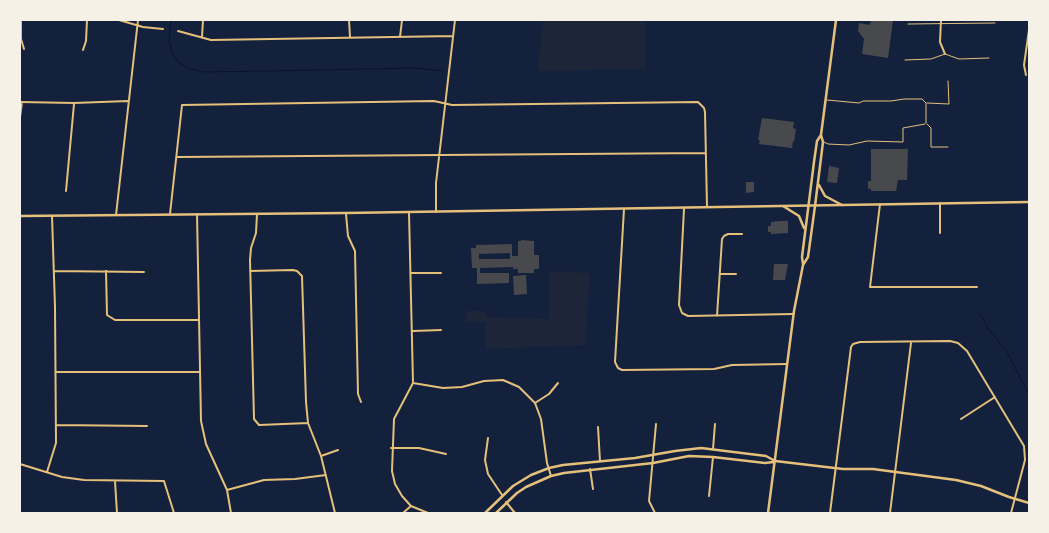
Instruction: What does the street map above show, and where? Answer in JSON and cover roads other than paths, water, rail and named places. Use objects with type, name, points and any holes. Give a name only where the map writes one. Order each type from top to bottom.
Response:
[{"type":"main road","points":[[768,513],[794,314],[803,265],[802,256],[808,206],[817,141],[821,135],[836,20]]},
{"type":"main road","points":[[803,265],[808,257],[824,142],[821,135]]},
{"type":"main road","points":[[818,184],[825,196],[842,205]]},
{"type":"main road","points":[[20,216],[436,212],[1029,202]]},
{"type":"main road","points":[[783,206],[799,216],[805,232]]},
{"type":"main road","points":[[485,513],[512,486],[531,475],[549,468],[576,463],[654,455],[688,449],[712,449],[766,456],[775,462]]},
{"type":"main road","points":[[496,513],[506,502],[526,487],[551,476],[653,464],[689,456],[765,463],[775,462],[836,468],[873,469],[956,480],[1029,503]]},
{"type":"street","points":[[21,20],[21,39],[24,49]]},
{"type":"street","points":[[83,50],[86,41],[87,20]]},
{"type":"street","points":[[119,20],[163,29]]},
{"type":"street","points":[[116,215],[138,20]]},
{"type":"street","points":[[202,37],[203,20]]},
{"type":"street","points":[[349,20],[350,37]]},
{"type":"street","points":[[400,37],[402,20]]},
{"type":"street","points":[[436,212],[436,183],[455,20]]},
{"type":"street","points":[[941,20],[940,42],[945,54]]},
{"type":"street","points":[[1026,75],[1024,65],[1029,30]]},
{"type":"street","points":[[178,31],[212,40],[453,36]]},
{"type":"street","points":[[20,117],[21,102],[74,103],[128,100]]},
{"type":"street","points":[[170,214],[182,105],[434,101],[452,105],[694,101],[702,104],[706,112],[707,207]]},
{"type":"street","points":[[66,191],[74,103]]},
{"type":"street","points":[[177,158],[706,153]]},
{"type":"street","points":[[940,203],[940,233]]},
{"type":"street","points":[[880,204],[870,287],[977,287]]},
{"type":"street","points":[[624,208],[615,362],[618,368],[622,370],[714,369],[732,365],[787,364]]},
{"type":"street","points":[[684,208],[679,307],[682,313],[688,316],[794,314]]},
{"type":"street","points":[[409,212],[413,383],[394,419],[392,470],[395,484],[402,496],[411,506],[428,513]]},
{"type":"street","points":[[346,213],[348,236],[355,251],[358,394],[361,402]]},
{"type":"street","points":[[197,214],[201,421],[203,437],[227,490],[231,513]]},
{"type":"street","points":[[257,214],[256,233],[251,248],[250,271],[254,420],[259,425],[308,424]]},
{"type":"street","points":[[48,472],[56,443],[52,216]]},
{"type":"street","points":[[717,316],[722,239],[728,234],[742,234]]},
{"type":"street","points":[[250,271],[292,270],[297,271],[302,276],[308,424],[321,456],[335,513]]},
{"type":"street","points":[[54,271],[144,272]]},
{"type":"street","points":[[106,271],[107,315],[115,320],[198,320]]},
{"type":"street","points":[[411,273],[441,273]]},
{"type":"street","points":[[720,274],[736,274]]},
{"type":"street","points":[[412,331],[441,330]]},
{"type":"street","points":[[830,513],[850,351],[853,344],[860,342],[911,343],[950,341],[962,345],[967,351],[1023,441],[1026,450],[1025,460],[1011,513]]},
{"type":"street","points":[[890,513],[911,343]]},
{"type":"street","points":[[56,372],[199,372]]},
{"type":"street","points":[[413,383],[443,388],[462,387],[484,381],[504,380],[519,386],[535,403],[541,419],[551,476]]},
{"type":"street","points":[[535,403],[549,394],[558,383]]},
{"type":"street","points":[[961,418],[995,397]]},
{"type":"street","points":[[655,513],[649,501],[654,455],[652,449],[656,424]]},
{"type":"street","points":[[712,449],[716,424]]},
{"type":"street","points":[[56,426],[147,426]]},
{"type":"street","points":[[598,427],[600,461]]},
{"type":"street","points":[[488,438],[486,460],[488,474],[502,495]]},
{"type":"street","points":[[392,448],[419,448],[446,454]]},
{"type":"street","points":[[321,456],[338,450]]},
{"type":"street","points":[[709,496],[713,457]]},
{"type":"street","points":[[20,464],[62,477],[84,480],[164,481],[174,513]]},
{"type":"street","points":[[590,470],[593,489]]},
{"type":"street","points":[[227,490],[264,480],[326,475]]},
{"type":"street","points":[[115,481],[117,513]]},
{"type":"street","points":[[506,502],[515,513]]},
{"type":"street","points":[[403,513],[411,506]]},
{"type":"lane","points":[[908,24],[995,23]]},
{"type":"lane","points":[[905,60],[931,59],[945,54],[959,59],[989,58]]},
{"type":"lane","points":[[825,100],[859,103],[863,101],[891,102],[904,99],[922,99],[926,103],[949,104],[948,81]]},
{"type":"lane","points":[[926,103],[926,124]]},
{"type":"lane","points":[[824,142],[828,144],[849,145],[867,142],[902,142],[903,128],[926,124],[931,128],[931,147],[948,147]]},
{"type":"waterway","points":[[171,20],[169,41],[173,54],[179,63],[190,69],[204,72],[416,68],[443,71]]},
{"type":"waterway","points":[[980,314],[989,330],[1007,352],[1029,395]]}]
